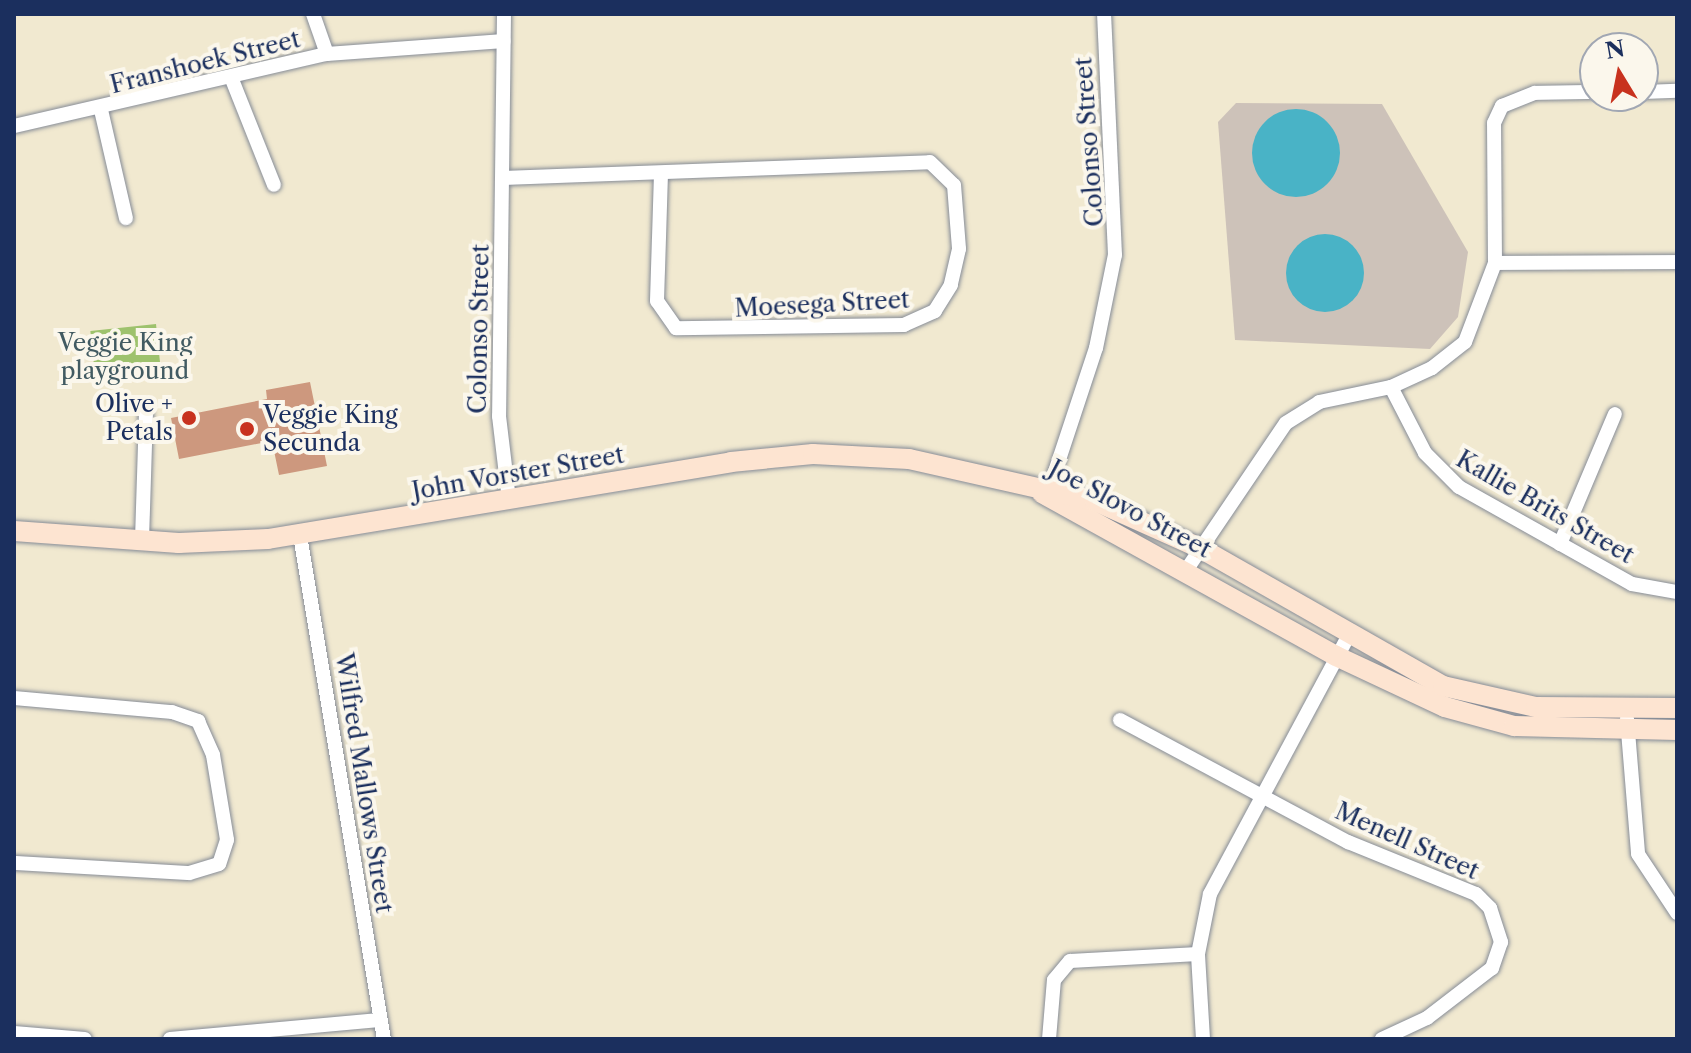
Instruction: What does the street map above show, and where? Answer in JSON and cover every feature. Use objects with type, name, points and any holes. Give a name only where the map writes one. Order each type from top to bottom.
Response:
[{"type":"street","points":[[313,14],[327,54]]},
{"type":"street","name":"Colonso Street","points":[[504,14],[499,416],[509,500]]},
{"type":"street","name":"Colonso Street","points":[[1048,492],[1096,348],[1115,255],[1104,14]]},
{"type":"street","name":"Franshoek Street","points":[[14,126],[101,110],[327,54],[504,41]]},
{"type":"street","points":[[231,77],[274,185]]},
{"type":"street","points":[[1187,569],[1286,423],[1319,402],[1391,387],[1465,342],[1495,263],[1494,123],[1502,106],[1535,93],[1579,92]]},
{"type":"street","points":[[101,110],[126,218]]},
{"type":"street","name":"Moesega Street","points":[[503,178],[930,162],[954,185],[959,249],[951,285],[935,311],[904,325],[676,328],[657,301],[661,173]]},
{"type":"street","points":[[1495,263],[1677,262]]},
{"type":"street","name":"Kallie Brits Street","points":[[1391,387],[1438,470],[1632,584],[1677,592]]},
{"type":"street","points":[[142,540],[146,414]]},
{"type":"street","points":[[1560,544],[1615,414]]},
{"type":"street","name":"John Vorster Street","points":[[14,531],[142,540],[300,535],[813,454],[909,459],[1028,484]]},
{"type":"street","name":"Joe Slovo Street","points":[[1028,484],[1200,548],[1348,637],[1443,686],[1497,701],[1628,709],[1677,708]]},
{"type":"street","name":"Joe Slovo Street","points":[[1048,492],[1336,656],[1472,716],[1626,732],[1677,730]]},
{"type":"street","name":"Wilfred Mallows Street","points":[[300,535],[384,1039]]},
{"type":"street","points":[[1203,1039],[1198,954],[1210,894],[1259,792],[1348,637]]},
{"type":"street","points":[[14,698],[172,712],[198,721],[213,755],[227,840],[219,864],[189,873],[14,863]]},
{"type":"street","points":[[1628,709],[1626,732],[1638,854],[1677,913]]},
{"type":"street","name":"Menell Street","points":[[1120,720],[1348,842],[1476,894],[1490,908],[1501,942],[1492,968],[1427,1018],[1382,1039]]},
{"type":"street","points":[[1049,1039],[1054,980],[1070,961],[1198,954]]},
{"type":"street","points":[[170,1039],[379,1020]]},
{"type":"street","points":[[14,1033],[85,1039]]},
{"type":"shaded area","points":[[1236,103],[1382,104],[1468,252],[1458,317],[1430,349],[1235,340],[1218,122]]},
{"type":"green space","name":"Veggie King playground","points":[[156,324],[162,377],[96,384],[90,331]]},
{"type":"water","points":[[1296,109],[1313,113],[1327,122],[1336,136],[1340,153],[1336,170],[1327,184],[1313,193],[1296,197],[1279,193],[1265,184],[1256,170],[1252,153],[1256,136],[1265,122],[1279,113]]},
{"type":"water","points":[[1325,234],[1340,237],[1353,245],[1361,258],[1364,273],[1361,288],[1353,301],[1340,309],[1325,312],[1310,309],[1297,301],[1289,288],[1286,273],[1289,258],[1297,245],[1310,237]]},
{"type":"building","name":"Veggie King Secunda","points":[[310,382],[327,466],[279,475],[272,441],[179,459],[171,418],[267,399],[266,390]]},
{"type":"place","name":"Olive + Petals","points":[[189,418]]},
{"type":"place","name":"Veggie King Secunda","points":[[247,429]]}]
